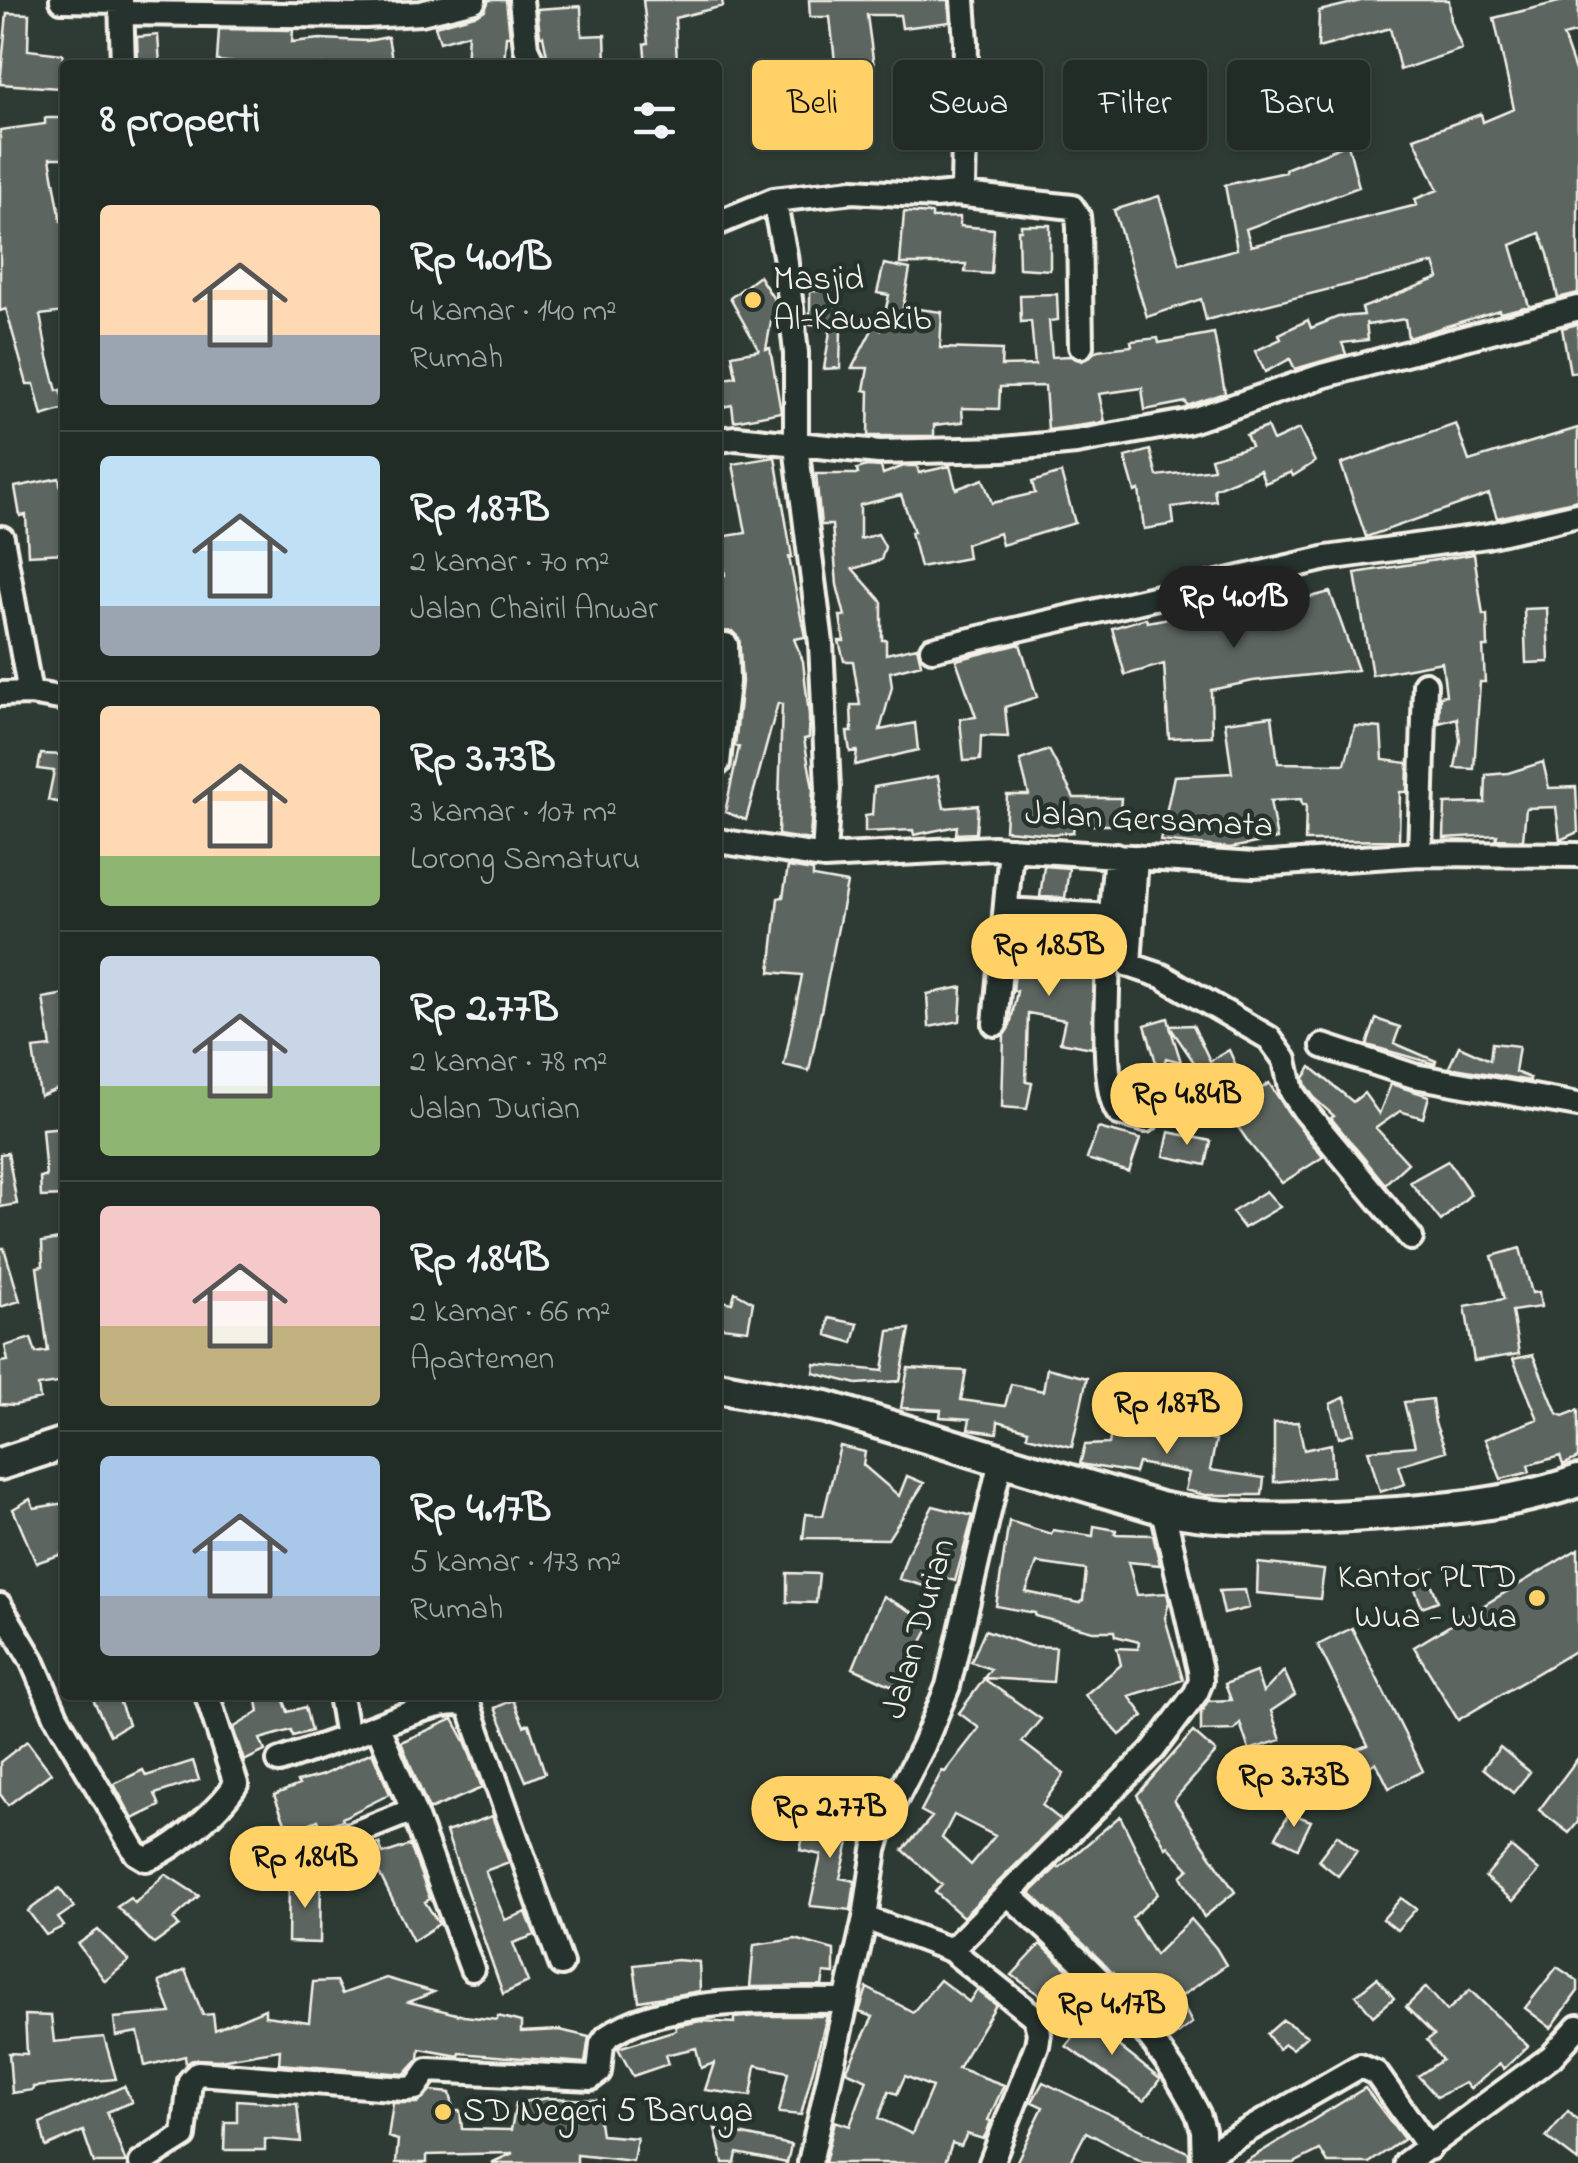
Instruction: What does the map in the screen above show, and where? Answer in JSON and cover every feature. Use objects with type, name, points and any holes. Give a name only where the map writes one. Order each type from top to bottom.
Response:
[{"type":"main road","points":[[722,1388],[826,1407],[1165,1519],[1208,1525],[1422,1526],[1578,1498]]},
{"type":"main road","points":[[722,1398],[815,1416],[1160,1508],[1202,1515],[1328,1518],[1450,1509],[1539,1495],[1578,1481]]},
{"type":"main road","points":[[0,1446],[60,1428]]},
{"type":"main road","points":[[0,1464],[60,1445]]},
{"type":"street","points":[[62,0],[365,16],[421,13],[474,0]]},
{"type":"street","points":[[521,0],[526,48],[532,60]]},
{"type":"street","points":[[956,194],[963,187],[966,116],[963,0]]},
{"type":"street","points":[[121,5],[123,60]]},
{"type":"street","points":[[722,221],[774,200],[853,190],[956,194],[1076,210],[1081,346]]},
{"type":"street","points":[[774,200],[785,255],[796,353],[796,446],[821,643],[828,789],[824,856]]},
{"type":"street","points":[[722,440],[918,452],[1076,442],[1187,422],[1322,376],[1578,308]]},
{"type":"street","points":[[932,648],[1327,558],[1505,533],[1578,515]]},
{"type":"street","points":[[2,538],[30,693]]},
{"type":"street","points":[[722,727],[726,645]]},
{"type":"street","points":[[1420,854],[1425,684]]},
{"type":"street","points":[[0,694],[30,693],[60,698]]},
{"type":"street","name":"Jalan Gersamata","points":[[722,842],[824,856],[1010,849],[1269,865],[1420,854],[1578,855]]},
{"type":"street","points":[[996,1024],[1010,849]]},
{"type":"street","points":[[1120,964],[1110,916],[1126,856]]},
{"type":"street","points":[[1126,856],[1120,964],[1106,1047],[1111,1104],[1119,1113],[1146,1120]]},
{"type":"street","points":[[1006,910],[1110,916]]},
{"type":"street","points":[[1120,964],[1162,976],[1269,1038],[1285,1060],[1298,1101],[1411,1238]]},
{"type":"street","points":[[1323,1046],[1414,1076],[1578,1104]]},
{"type":"street","name":"Jalan Durian","points":[[810,2163],[882,1826],[948,1686],[999,1465]]},
{"type":"street","points":[[952,1950],[1152,1750],[1201,1681],[1165,1519]]},
{"type":"street","points":[[0,1606],[32,1660],[56,1716],[136,1853],[146,1859],[159,1855],[190,1830],[236,1784],[209,1700]]},
{"type":"street","points":[[341,1700],[347,1737]]},
{"type":"street","points":[[279,1762],[464,1702],[473,1710],[561,1964]]},
{"type":"street","points":[[378,1727],[472,1969]]},
{"type":"street","points":[[344,1837],[413,1810]]},
{"type":"street","points":[[1008,1895],[1092,1970],[1136,2020],[1191,2100],[1203,2130],[1204,2159],[1360,2066],[1376,2074],[1429,2148]]},
{"type":"street","points":[[864,1918],[952,1950],[1031,2011],[1038,2023],[1037,2044],[990,2163]]},
{"type":"street","points":[[142,2163],[184,2136],[190,2082],[198,2073],[405,2089],[415,2088],[428,2070],[591,2078],[599,2072],[606,2037],[655,2015],[741,2002],[846,2001]]},
{"type":"street","points":[[1406,2163],[1550,2057],[1578,2028]]},
{"type":"building","points":[[489,0],[506,0],[510,36],[506,36],[504,60],[466,60],[468,34],[440,42],[435,26],[485,10]]},
{"type":"building","points":[[643,0],[722,0],[723,6],[675,18],[677,60],[646,60],[644,44],[648,43]]},
{"type":"building","points":[[809,0],[948,0],[950,22],[902,28],[900,15],[867,15],[874,67],[873,67],[873,60],[835,60],[830,17],[810,17]]},
{"type":"building","points":[[1365,0],[1449,0],[1451,21],[1462,49],[1400,70],[1390,28],[1318,48],[1319,11]]},
{"type":"building","points":[[1578,0],[1578,32],[1563,36],[1578,79],[1578,293],[1558,298],[1540,233],[1511,245],[1529,306],[1500,313],[1499,310],[1408,338],[1405,319],[1367,325],[1366,322],[1368,340],[1342,343],[1346,354],[1295,369],[1290,359],[1265,372],[1255,351],[1308,320],[1311,328],[1338,317],[1364,315],[1362,308],[1439,278],[1434,263],[1206,320],[1201,299],[1147,317],[1114,210],[1159,196],[1180,264],[1237,249],[1225,185],[1286,172],[1285,169],[1333,150],[1350,150],[1359,187],[1246,229],[1251,246],[1417,205],[1415,199],[1438,190],[1414,138],[1481,114],[1483,122],[1514,109],[1494,18]]},
{"type":"building","points":[[581,6],[582,36],[605,35],[606,60],[548,60],[537,9]]},
{"type":"building","points":[[7,13],[29,14],[28,50],[63,54],[59,88],[0,84]]},
{"type":"building","points":[[219,29],[293,30],[292,42],[388,37],[392,60],[217,60]]},
{"type":"building","points":[[158,35],[160,60],[138,60],[137,37]]},
{"type":"building","points":[[45,118],[60,118],[60,158],[50,158],[60,215],[60,313],[40,315],[57,391],[60,390],[60,411],[42,416],[34,384],[27,384],[6,309],[0,311],[0,130],[45,124]]},
{"type":"building","points":[[904,212],[932,214],[932,218],[960,217],[960,226],[994,229],[991,274],[965,272],[966,264],[900,264]]},
{"type":"building","points":[[1021,225],[1050,225],[1050,270],[1019,268]]},
{"type":"building","points":[[884,264],[910,269],[903,307],[942,312],[940,348],[1002,350],[1001,366],[1035,365],[1031,321],[1021,322],[1020,295],[1057,294],[1058,320],[1049,321],[1052,357],[1070,356],[1082,361],[1098,350],[1132,346],[1131,341],[1158,338],[1159,343],[1214,333],[1225,393],[1187,406],[1186,402],[1145,410],[1142,388],[1099,394],[1105,422],[1048,430],[1045,386],[1000,387],[999,409],[962,408],[963,422],[934,425],[934,436],[868,436],[869,391],[864,390],[868,368],[852,368],[874,326],[881,330],[889,295],[877,293]]},
{"type":"building","points":[[759,276],[775,301],[766,349],[770,348],[781,412],[734,421],[732,405],[722,407],[722,379],[736,377],[732,355],[759,350],[730,298]]},
{"type":"building","points":[[810,291],[842,291],[840,368],[824,369],[831,325],[810,324]]},
{"type":"building","points":[[1578,324],[1578,372],[1570,373],[1562,328]]},
{"type":"building","points":[[1456,424],[1469,461],[1578,428],[1578,500],[1497,518],[1489,494],[1366,537],[1341,464]]},
{"type":"building","points":[[1267,427],[1273,441],[1299,429],[1315,462],[1293,476],[1291,472],[1265,483],[1260,470],[1214,489],[1216,501],[1172,507],[1174,524],[1144,529],[1139,490],[1135,492],[1125,457],[1150,450],[1157,476],[1214,469],[1211,458],[1251,446],[1246,435]]},
{"type":"building","points":[[775,457],[805,637],[794,639],[803,661],[809,715],[809,738],[804,739],[813,788],[810,840],[778,835],[782,704],[778,703],[746,820],[725,812],[739,747],[735,746],[742,682],[739,638],[732,631],[722,632],[722,537],[746,533],[733,464]]},
{"type":"building","points":[[904,466],[917,466],[919,473],[950,466],[956,489],[983,479],[992,503],[1035,493],[1032,482],[1061,473],[1075,523],[1002,545],[999,533],[966,544],[968,558],[920,567],[914,532],[901,495],[860,505],[860,539],[878,534],[885,547],[881,560],[853,569],[882,602],[886,654],[917,647],[921,664],[890,672],[892,687],[880,730],[915,723],[918,750],[855,765],[857,751],[850,752],[847,732],[852,732],[851,705],[860,705],[853,661],[844,661],[839,641],[844,641],[840,616],[845,616],[837,585],[832,525],[821,525],[816,474],[858,474],[857,469],[881,467],[883,474]]},
{"type":"building","points":[[59,478],[60,553],[28,555],[26,515],[20,516],[15,487]]},
{"type":"building","points":[[1474,554],[1483,615],[1487,614],[1488,647],[1483,647],[1485,682],[1480,682],[1474,769],[1455,768],[1460,740],[1457,718],[1439,723],[1440,696],[1446,695],[1442,662],[1372,675],[1355,573]]},
{"type":"building","points":[[1278,590],[1284,604],[1330,592],[1358,670],[1253,681],[1211,690],[1212,736],[1169,738],[1164,664],[1125,675],[1112,628],[1146,618],[1147,622],[1191,614]]},
{"type":"building","points":[[1547,608],[1549,662],[1526,663],[1524,609]]},
{"type":"building","points":[[1020,644],[1037,697],[1005,707],[1008,737],[981,736],[980,760],[964,761],[960,719],[976,717],[956,660]]},
{"type":"building","points":[[1272,716],[1278,763],[1345,764],[1355,726],[1381,728],[1383,760],[1408,763],[1407,792],[1400,792],[1399,840],[1305,841],[1306,805],[1302,805],[1301,799],[1270,801],[1277,839],[1230,848],[1160,841],[1174,776],[1232,773],[1225,722]]},
{"type":"building","points":[[1049,750],[1074,798],[1121,798],[1119,825],[1074,825],[1073,832],[1052,834],[1005,830],[1007,795],[1029,795],[1020,760]]},
{"type":"building","points":[[41,754],[60,755],[60,803],[48,800],[54,771],[38,769]]},
{"type":"building","points":[[1543,762],[1549,788],[1576,787],[1578,832],[1560,840],[1556,807],[1526,808],[1523,840],[1496,839],[1497,835],[1444,838],[1445,804],[1485,803],[1486,775]]},
{"type":"building","points":[[938,776],[944,808],[978,805],[976,833],[956,834],[957,826],[914,835],[913,830],[865,832],[865,816],[872,815],[874,787]]},
{"type":"building","points":[[1044,866],[1069,868],[1065,898],[1040,897]]},
{"type":"building","points":[[788,867],[813,871],[813,877],[847,883],[809,1071],[784,1065],[802,975],[770,972],[778,898],[783,897]]},
{"type":"building","points":[[1028,926],[1095,931],[1092,1048],[1060,1042],[1065,1020],[1028,1013],[1026,1082],[1032,1083],[1027,1109],[1002,1107],[1004,1035],[1010,1026],[1017,991],[1013,991],[1017,952],[1021,952]]},
{"type":"building","points":[[962,987],[960,1021],[929,1027],[927,994]]},
{"type":"building","points":[[60,995],[60,1088],[40,1096],[33,1049],[51,1047],[43,998]]},
{"type":"building","points":[[1168,1018],[1170,1026],[1193,1025],[1210,1061],[1229,1050],[1250,1097],[1269,1083],[1323,1157],[1282,1183],[1249,1143],[1170,1027],[1181,1062],[1166,1058],[1160,1076],[1145,1025]]},
{"type":"building","points":[[1376,1019],[1400,1027],[1394,1043],[1436,1061],[1435,1064],[1367,1045]]},
{"type":"building","points":[[1492,1043],[1519,1046],[1515,1072],[1530,1081],[1449,1067],[1459,1046],[1490,1060]]},
{"type":"building","points":[[1311,1067],[1353,1102],[1364,1093],[1379,1114],[1391,1084],[1429,1096],[1423,1118],[1400,1111],[1376,1128],[1408,1163],[1385,1184],[1306,1086],[1304,1078]]},
{"type":"building","points":[[1183,1068],[1198,1116],[1171,1125],[1176,1103]]},
{"type":"building","points":[[1126,1075],[1159,1079],[1150,1106],[1130,1100]]},
{"type":"building","points":[[60,1127],[60,1196],[41,1197],[40,1177],[46,1177],[42,1129]]},
{"type":"building","points":[[1098,1128],[1140,1139],[1129,1172],[1087,1159]]},
{"type":"building","points":[[1169,1132],[1211,1141],[1206,1165],[1164,1156]]},
{"type":"building","points":[[8,1153],[17,1204],[0,1207],[0,1154]]},
{"type":"building","points":[[1448,1161],[1471,1194],[1441,1221],[1410,1182]]},
{"type":"building","points":[[1266,1191],[1280,1207],[1244,1228],[1232,1212]]},
{"type":"building","points":[[60,1239],[60,1383],[38,1386],[40,1399],[0,1404],[0,1362],[8,1361],[5,1346],[31,1338],[36,1353],[48,1351],[37,1267],[43,1266],[42,1242]]},
{"type":"building","points":[[0,1248],[4,1248],[20,1301],[0,1307]]},
{"type":"building","points":[[1520,1248],[1532,1293],[1539,1292],[1541,1307],[1512,1311],[1519,1354],[1474,1361],[1465,1306],[1504,1299],[1492,1256]]},
{"type":"building","points":[[735,1292],[753,1302],[748,1330],[722,1327],[722,1301],[732,1303]]},
{"type":"building","points":[[829,1318],[858,1324],[853,1343],[827,1335]]},
{"type":"building","points":[[910,1329],[900,1381],[857,1384],[814,1373],[815,1364],[883,1371],[889,1331]]},
{"type":"building","points":[[1533,1355],[1557,1413],[1563,1416],[1578,1410],[1578,1458],[1563,1465],[1560,1456],[1528,1465],[1530,1472],[1501,1479],[1485,1439],[1538,1419],[1513,1359]]},
{"type":"building","points":[[908,1368],[966,1371],[961,1400],[1005,1406],[1011,1384],[1043,1391],[1047,1368],[1087,1378],[1072,1447],[1027,1436],[1028,1430],[998,1421],[997,1433],[968,1429],[970,1419],[940,1417],[941,1410],[901,1408]]},
{"type":"building","points":[[1345,1397],[1354,1433],[1339,1438],[1330,1404]]},
{"type":"building","points":[[1432,1399],[1435,1423],[1446,1451],[1399,1465],[1405,1484],[1380,1492],[1368,1450],[1415,1446],[1404,1402]]},
{"type":"building","points":[[1115,1413],[1148,1417],[1146,1426],[1216,1440],[1210,1470],[1264,1478],[1262,1495],[1205,1495],[1185,1490],[1189,1473],[1138,1463],[1135,1473],[1080,1464],[1085,1445],[1109,1444]]},
{"type":"building","points":[[1298,1422],[1304,1450],[1331,1444],[1333,1476],[1274,1482],[1274,1423]]},
{"type":"building","points":[[840,1446],[865,1452],[863,1465],[899,1496],[907,1476],[924,1483],[888,1539],[803,1538],[806,1514],[823,1516]]},
{"type":"building","points":[[30,1499],[34,1508],[60,1504],[60,1555],[36,1563],[13,1509]]},
{"type":"building","points":[[933,1506],[973,1516],[955,1581],[928,1573],[924,1586],[899,1579],[908,1552]]},
{"type":"building","points":[[1009,1521],[1051,1534],[1053,1530],[1093,1536],[1094,1526],[1116,1530],[1115,1534],[1153,1535],[1160,1565],[1128,1562],[1137,1595],[1167,1593],[1165,1618],[1183,1680],[1129,1696],[1144,1716],[1120,1735],[1085,1695],[1121,1665],[1117,1648],[1138,1649],[1139,1642],[1115,1636],[1114,1631],[1093,1631],[996,1606]],"holes":[[[1037,1563],[1086,1570],[1083,1600],[1079,1603],[1026,1592]]]},
{"type":"building","name":"Kantor PLTD Wua - Wua","points":[[1578,1549],[1578,1649],[1458,1720],[1414,1647]]},
{"type":"building","points":[[1258,1563],[1324,1570],[1320,1599],[1257,1593]]},
{"type":"building","points":[[1426,1569],[1438,1601],[1422,1607],[1410,1576]]},
{"type":"building","points":[[787,1573],[819,1574],[816,1603],[787,1602]]},
{"type":"building","points":[[1245,1590],[1249,1608],[1224,1614],[1219,1591]]},
{"type":"building","points":[[883,1596],[932,1623],[913,1659],[922,1663],[908,1693],[853,1668]]},
{"type":"building","points":[[1352,1628],[1423,1771],[1389,1788],[1376,1762],[1345,1782],[1334,1758],[1368,1745],[1318,1645]]},
{"type":"building","points":[[985,1630],[1030,1646],[1056,1647],[1053,1682],[984,1678],[991,1669],[971,1662]]},
{"type":"building","points":[[1284,1671],[1295,1695],[1271,1711],[1281,1740],[1249,1750],[1240,1723],[1234,1730],[1201,1731],[1201,1712],[1208,1701],[1231,1700],[1225,1684],[1256,1672],[1263,1693]]},
{"type":"building","points":[[984,1679],[1041,1719],[1022,1742],[1064,1774],[1042,1805],[1061,1820],[963,1917],[935,1892],[942,1885],[903,1850],[932,1817],[921,1811],[942,1771],[979,1728],[959,1713]],"holes":[[[954,1815],[995,1836],[971,1865],[942,1838]]]},
{"type":"building","points":[[93,1700],[119,1700],[128,1724],[110,1735]]},
{"type":"building","points":[[257,1700],[284,1700],[288,1712],[305,1707],[311,1731],[293,1736],[291,1730],[260,1739],[265,1751],[244,1761],[233,1728],[259,1712]]},
{"type":"building","points":[[513,1700],[524,1726],[529,1724],[545,1773],[526,1781],[495,1708]]},
{"type":"building","points":[[453,1719],[482,1788],[429,1810],[401,1742]]},
{"type":"building","points":[[1193,1732],[1216,1752],[1174,1800],[1235,1892],[1204,1917],[1181,1876],[1189,1869],[1166,1848],[1137,1795]]},
{"type":"building","points":[[27,1741],[51,1773],[8,1805],[0,1794],[0,1762]]},
{"type":"building","points":[[1500,1747],[1530,1772],[1513,1793],[1483,1768]]},
{"type":"building","points":[[372,1752],[390,1794],[343,1820],[321,1827],[318,1820],[289,1832],[274,1795]]},
{"type":"building","points":[[1578,1758],[1578,1822],[1569,1833],[1539,1810]]},
{"type":"building","points":[[193,1761],[199,1780],[155,1794],[160,1806],[133,1819],[114,1784],[143,1770],[146,1776]]},
{"type":"building","points":[[809,1813],[854,1823],[840,1878],[855,1881],[851,1910],[810,1906],[821,1855],[800,1850]]},
{"type":"building","points":[[1289,1813],[1311,1821],[1298,1848],[1276,1837]]},
{"type":"building","points":[[492,1816],[509,1862],[485,1871],[505,1920],[526,1912],[535,1935],[513,1943],[528,1982],[503,1994],[446,1832]]},
{"type":"building","points":[[1120,1816],[1158,1894],[1132,1918],[1155,1955],[1191,1919],[1226,1965],[1179,1998],[1192,2023],[1170,2040],[1157,2024],[1162,2019],[1030,1893]]},
{"type":"building","points":[[1337,1835],[1357,1851],[1338,1876],[1318,1860]]},
{"type":"building","points":[[379,1843],[383,1854],[410,1845],[430,1899],[425,1902],[439,1924],[413,1941],[376,1867],[365,1872],[353,1853]]},
{"type":"building","points":[[1511,1847],[1539,1871],[1513,1901],[1485,1877]]},
{"type":"building","points":[[165,1874],[199,1896],[173,1919],[179,1926],[154,1944],[117,1907],[130,1898],[135,1903]]},
{"type":"building","points":[[289,1880],[321,1880],[320,1943],[288,1942]]},
{"type":"building","points":[[59,1888],[74,1907],[58,1918],[64,1926],[46,1935],[28,1911]]},
{"type":"building","points":[[1401,1898],[1416,1909],[1397,1930],[1383,1919]]},
{"type":"building","points":[[98,1930],[129,1961],[105,1981],[78,1944]]},
{"type":"building","points":[[795,1939],[834,1950],[834,1974],[824,1973],[822,1986],[750,1987],[754,1945]]},
{"type":"building","points":[[1041,1944],[1068,1970],[1041,1996],[1012,1975]]},
{"type":"building","points":[[677,1960],[699,1962],[700,1991],[639,2001],[634,1965]]},
{"type":"building","points":[[1557,1967],[1578,1981],[1578,1991],[1551,2028],[1525,2008]]},
{"type":"building","points":[[185,1970],[203,2015],[213,2014],[215,2030],[265,2009],[265,2016],[309,2022],[313,1982],[336,1981],[342,1994],[386,1978],[434,1992],[409,2002],[464,2016],[497,2020],[498,2016],[521,2022],[521,2032],[560,2030],[589,2037],[585,2063],[460,2053],[459,2056],[420,2049],[419,2059],[405,2074],[279,2064],[280,2050],[219,2060],[194,2059],[186,2064],[185,2056],[145,2066],[138,2032],[116,2036],[114,2018],[171,2013],[159,1982]]},
{"type":"building","points":[[1377,1978],[1394,1998],[1373,2016],[1356,1995]]},
{"type":"building","points":[[940,1980],[969,2002],[977,1990],[996,2005],[958,2068],[1004,2085],[986,2134],[983,2139],[967,2134],[961,2146],[952,2143],[945,2163],[825,2163],[835,2121],[850,2126],[867,2080],[846,2071],[873,2017],[859,2012],[867,1988],[913,2012]],"holes":[[[905,2076],[932,2087],[912,2134],[879,2118],[889,2091],[897,2094]]]},
{"type":"building","points":[[1426,1987],[1447,2011],[1470,1990],[1528,2046],[1504,2069],[1500,2064],[1470,2089],[1465,2083],[1437,2097],[1418,2076],[1442,2060],[1427,2040],[1434,2035],[1406,2007]]},
{"type":"building","points":[[25,2015],[51,2016],[54,2042],[104,2037],[116,2079],[33,2087],[12,2093],[9,2053],[27,2054]]},
{"type":"building","points":[[827,2016],[801,2115],[779,2113],[788,2072],[756,2065],[751,2096],[705,2090],[714,2063],[701,2068],[696,2048],[665,2055],[668,2064],[633,2076],[618,2048],[676,2030],[675,2026],[701,2021],[734,2023],[734,2018]]},
{"type":"building","points":[[1090,2016],[1123,2036],[1116,2044],[1160,2079],[1144,2101],[1066,2046]]},
{"type":"building","points":[[1283,2020],[1307,2036],[1292,2049],[1285,2044],[1278,2049],[1267,2034]]},
{"type":"building","points":[[1043,2082],[1189,2153],[1189,2163],[1145,2163],[1086,2132],[1070,2163],[1016,2163],[1043,2107],[1032,2102]]},
{"type":"building","points":[[124,2086],[132,2102],[107,2112],[126,2163],[94,2163],[83,2131],[46,2147],[40,2123]]},
{"type":"building","points":[[1365,2088],[1404,2139],[1369,2163],[1328,2163],[1320,2150],[1294,2163],[1243,2163]]},
{"type":"building","points":[[431,2091],[450,2093],[454,2111],[460,2111],[462,2129],[511,2130],[516,2103],[548,2098],[596,2100],[601,2135],[637,2138],[633,2161],[577,2155],[577,2163],[491,2163],[513,2153],[427,2155],[427,2163],[396,2163],[398,2140],[388,2137],[393,2103],[417,2103]]},
{"type":"building","points":[[237,2100],[297,2104],[301,2142],[265,2139],[265,2150],[224,2150],[225,2122],[237,2122]]},
{"type":"building","points":[[1568,2111],[1578,2121],[1578,2161],[1546,2137]]},
{"type":"building","points":[[715,2129],[791,2145],[787,2163],[737,2153],[735,2163],[723,2163]]},
{"type":"place","name":"Masjid Al-Kawakib","points":[[753,300]]},
{"type":"place","name":"Kantor PLTD Wua - Wua","points":[[1537,1598]]},
{"type":"place","name":"SD Negeri 5 Baruga","points":[[443,2112]]}]
